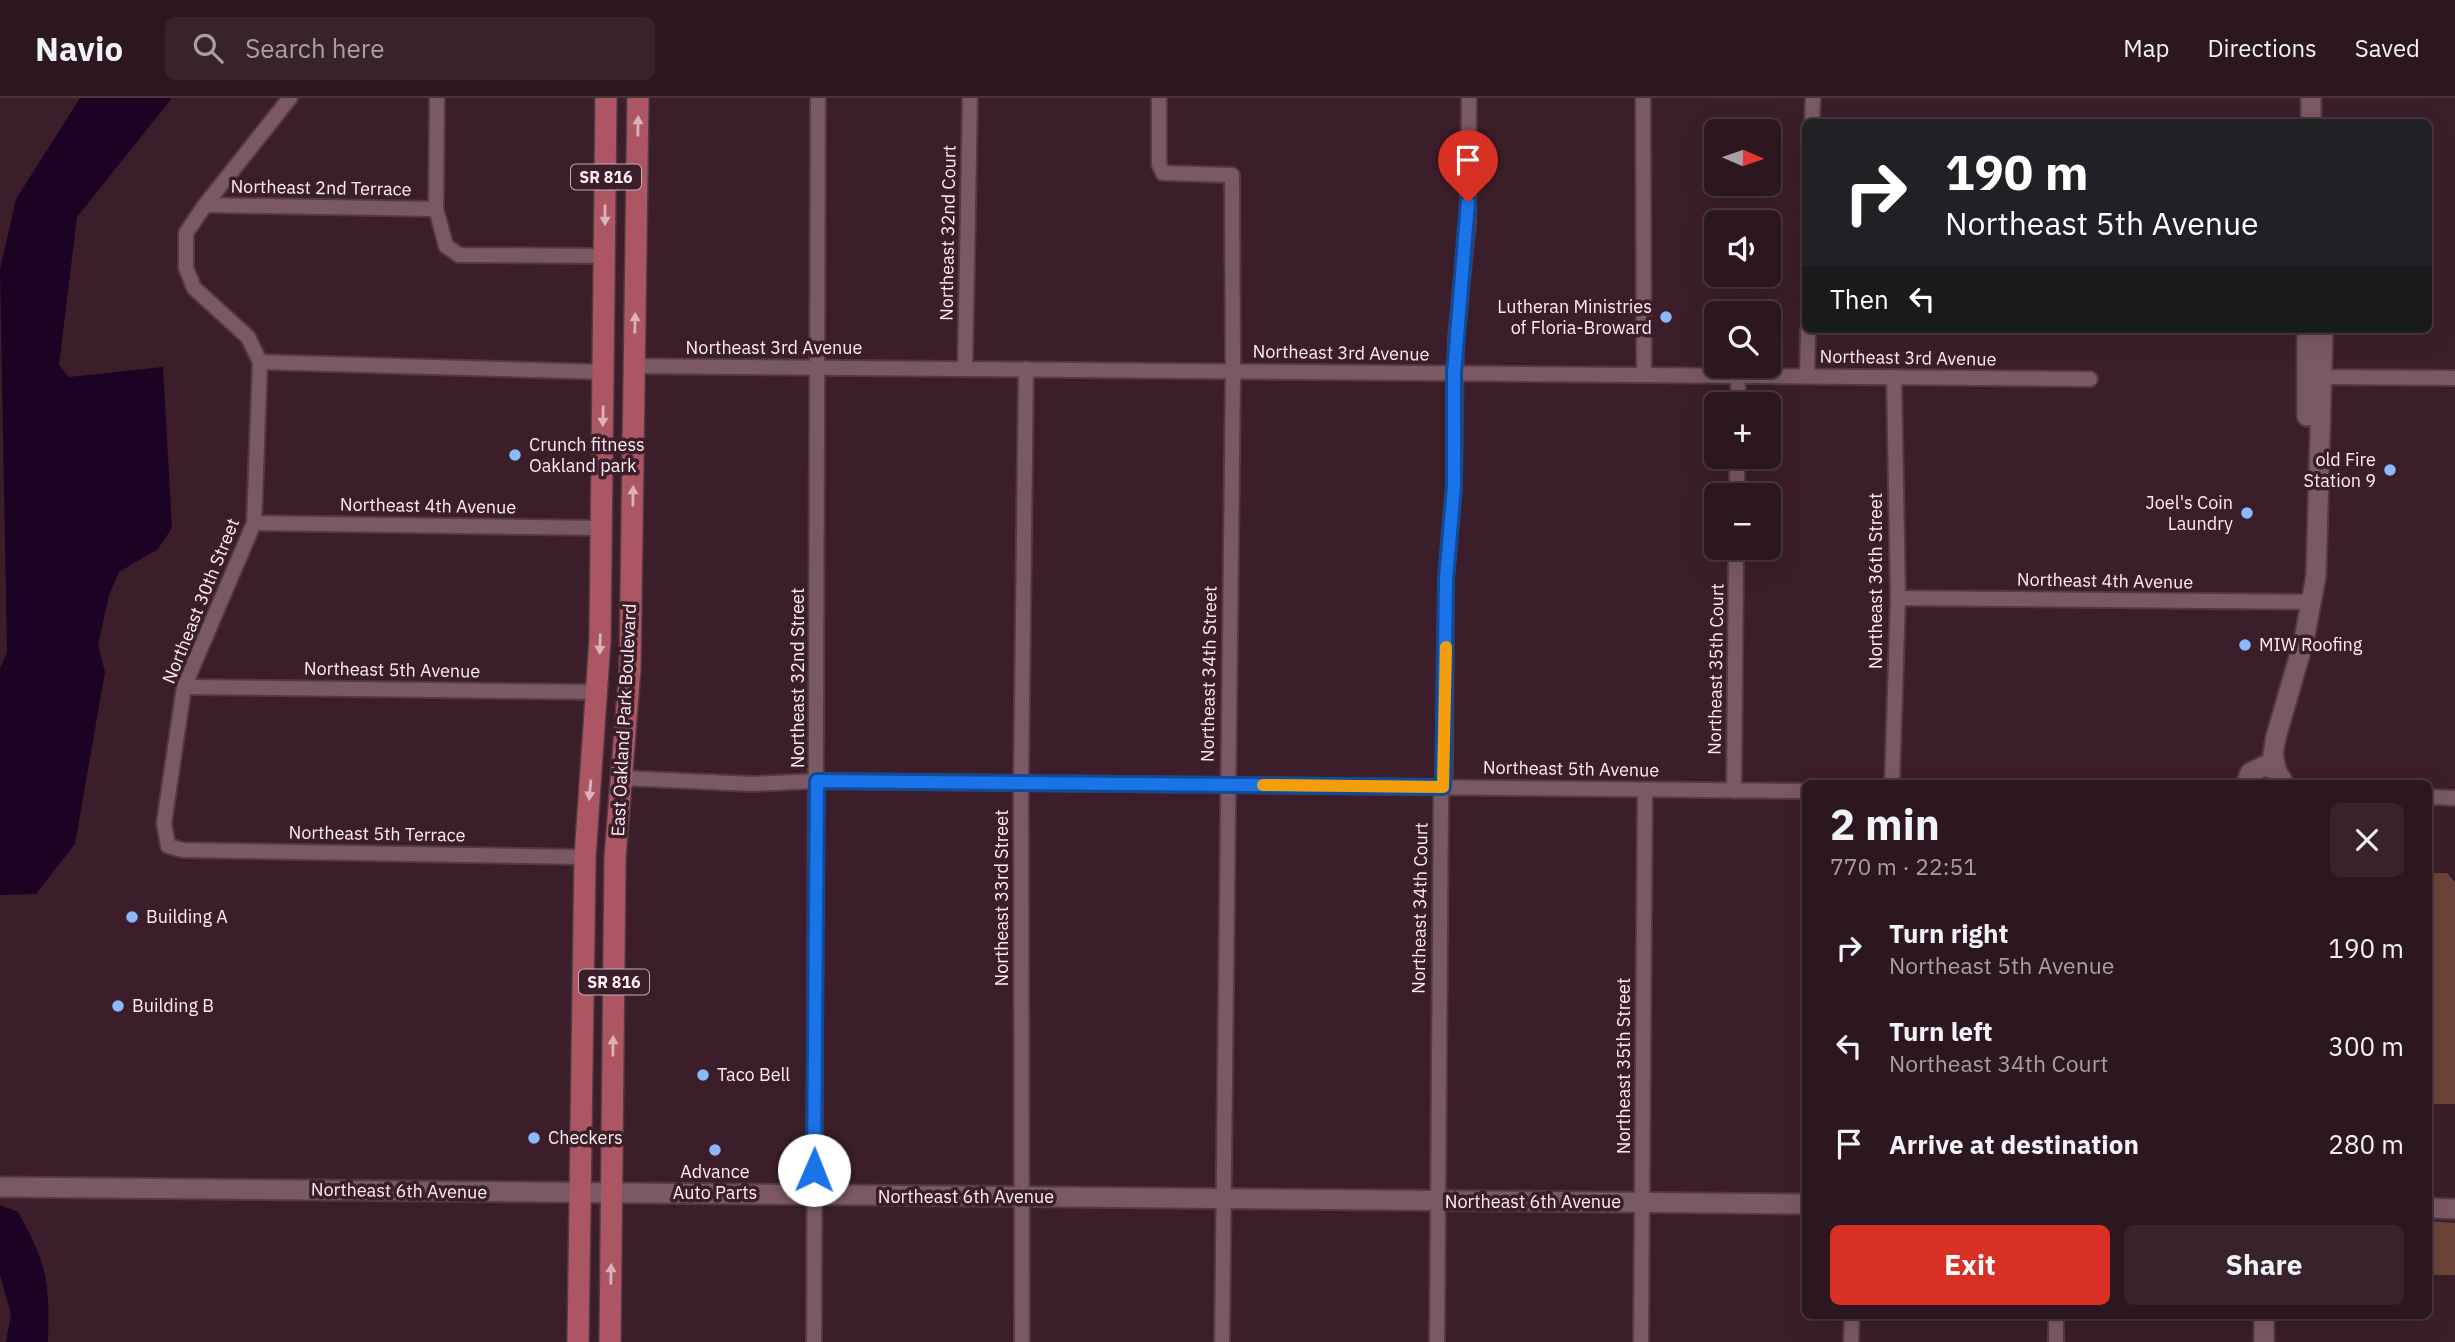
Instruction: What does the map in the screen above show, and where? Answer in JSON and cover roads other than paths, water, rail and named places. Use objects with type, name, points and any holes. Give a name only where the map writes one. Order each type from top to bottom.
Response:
[{"type":"main road","name":"East Oakland Park Boulevard","points":[[578,1342],[585,857],[598,692],[602,528],[606,98]]},
{"type":"main road","name":"East Oakland Park Boulevard","points":[[610,1342],[615,859],[630,694],[638,98]]},
{"type":"main road","points":[[604,324],[616,353],[634,366]]},
{"type":"main road","points":[[602,528],[621,542],[632,564]]},
{"type":"main road","points":[[596,722],[609,767],[622,779]]},
{"type":"street","points":[[290,98],[186,233],[186,268],[194,288],[248,337],[260,362],[604,372]]},
{"type":"street","points":[[437,98],[436,209],[446,246],[459,255],[605,256]]},
{"type":"street","name":"Northeast 32nd Street","points":[[814,1342],[817,781],[815,367],[818,98]]},
{"type":"street","name":"Northeast 32nd Court","points":[[965,368],[970,98]]},
{"type":"street","name":"Northeast 34th Street","points":[[1159,98],[1159,164],[1163,173],[1232,175],[1233,371],[1222,1342]]},
{"type":"street","name":"Northeast 34th Court","points":[[1437,1342],[1438,960],[1446,579],[1454,486],[1454,373],[1468,225],[1469,98]]},
{"type":"street","points":[[1643,98],[1644,375]]},
{"type":"street","points":[[1812,119],[1813,98]]},
{"type":"street","points":[[2311,98],[2311,119]]},
{"type":"street","points":[[2322,98],[2322,119]]},
{"type":"street","name":"Northeast 2nd Terrace","points":[[205,205],[436,209]]},
{"type":"street","points":[[1807,376],[1808,333]]},
{"type":"street","points":[[2308,333],[2314,377]]},
{"type":"street","points":[[2265,780],[2306,601],[2314,377],[2322,333]]},
{"type":"street","name":"Northeast 30th Street","points":[[169,846],[164,823],[184,687],[254,523],[260,362]]},
{"type":"street","name":"Northeast 3rd Avenue","points":[[634,366],[1704,376]]},
{"type":"street","name":"Northeast 33rd Street","points":[[1022,1342],[1024,1198],[1021,783],[1026,369]]},
{"type":"street","name":"Northeast 3rd Avenue","points":[[1781,376],[2090,379]]},
{"type":"street","name":"Northeast 36th Street","points":[[1892,780],[1898,598],[1894,377]]},
{"type":"street","points":[[2314,377],[2455,379]]},
{"type":"street","name":"Northeast 4th Avenue","points":[[254,523],[602,528]]},
{"type":"street","name":"Northeast 35th Court","points":[[1734,791],[1736,560]]},
{"type":"street","name":"Northeast 4th Avenue","points":[[1898,598],[2306,601]]},
{"type":"street","name":"Northeast 5th Avenue","points":[[184,687],[598,692]]},
{"type":"street","name":"Northeast 5th Avenue","points":[[622,779],[752,784],[817,781],[1802,791]]},
{"type":"street","name":"Northeast 35th Street","points":[[1641,1342],[1645,790]]},
{"type":"street","points":[[2432,797],[2455,798]]},
{"type":"street","name":"Northeast 5th Terrace","points":[[169,846],[183,850],[585,857]]},
{"type":"street","name":"Northeast 6th Avenue","points":[[0,1187],[1802,1204]]},
{"type":"street","points":[[2432,1208],[2455,1209]]},
{"type":"street","points":[[1852,1319],[1852,1342]]},
{"type":"street","points":[[2056,1319],[2056,1342]]},
{"type":"street","points":[[2264,1319],[2264,1342]]},
{"type":"place","name":"Lutheran Ministries of Floria-Broward","points":[[1666,317]]},
{"type":"place","name":"Crunch fitness Oakland park","points":[[515,455]]},
{"type":"place","name":"old Fire Station 9","points":[[2390,470]]},
{"type":"place","name":"Joel's Coin Laundry","points":[[2247,513]]},
{"type":"place","name":"MIW Roofing","points":[[2245,645]]},
{"type":"place","name":"Building A","points":[[132,917]]},
{"type":"place","name":"Building B","points":[[118,1006]]},
{"type":"place","name":"Taco Bell","points":[[703,1075]]},
{"type":"place","name":"Checkers","points":[[534,1138]]},
{"type":"place","name":"Advance Auto Parts","points":[[715,1150]]}]
